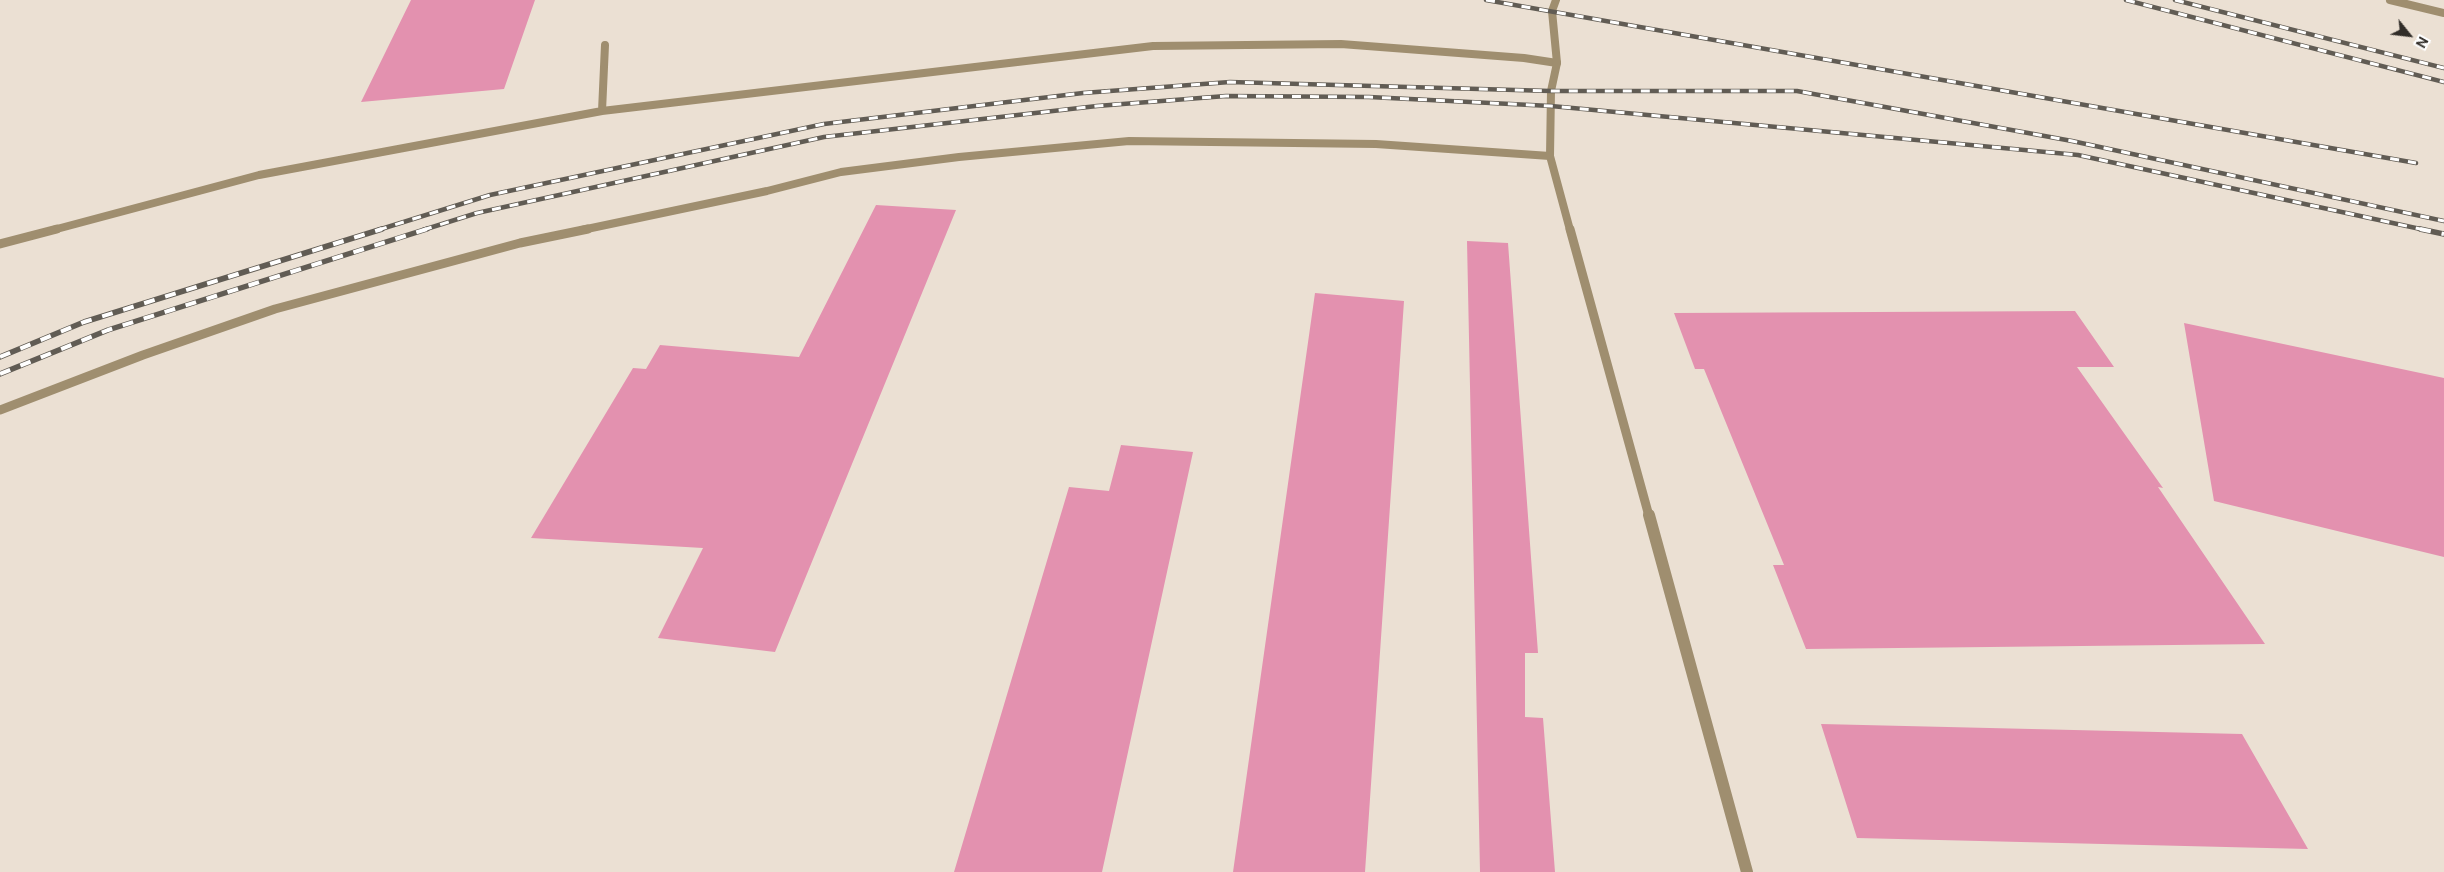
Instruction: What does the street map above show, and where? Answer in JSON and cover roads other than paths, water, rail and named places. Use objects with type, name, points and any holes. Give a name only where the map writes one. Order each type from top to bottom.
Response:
[{"type":"street","points":[[1556,0],[1552,11],[1557,63],[1551,91],[1550,156],[1746,872]]},
{"type":"street","points":[[2390,0],[2444,13]]},
{"type":"street","points":[[0,244],[259,174],[602,111],[1153,46],[1341,44],[1524,58],[1557,63]]},
{"type":"street","points":[[602,111],[605,45]]},
{"type":"street","points":[[0,410],[143,355],[275,309],[520,243],[767,191],[841,172],[959,157],[1129,141],[1376,144],[1550,156]]},
{"type":"railway","points":[[1486,0],[2416,163]]},
{"type":"railway","points":[[2126,0],[2444,82]]},
{"type":"railway","points":[[2175,0],[2444,68]]},
{"type":"railway","points":[[378,230],[490,195],[824,124],[1083,93],[1230,82],[1551,91],[1797,91],[2072,141],[2444,221]]},
{"type":"railway","points":[[423,230],[477,213],[824,137],[1097,106],[1226,96],[1369,97],[1551,106],[2078,155],[2425,230]]},
{"type":"railway","points":[[0,357],[84,322],[382,229]]},
{"type":"railway","points":[[0,374],[108,330],[427,229]]},
{"type":"railway","points":[[2420,229],[2444,234]]}]
